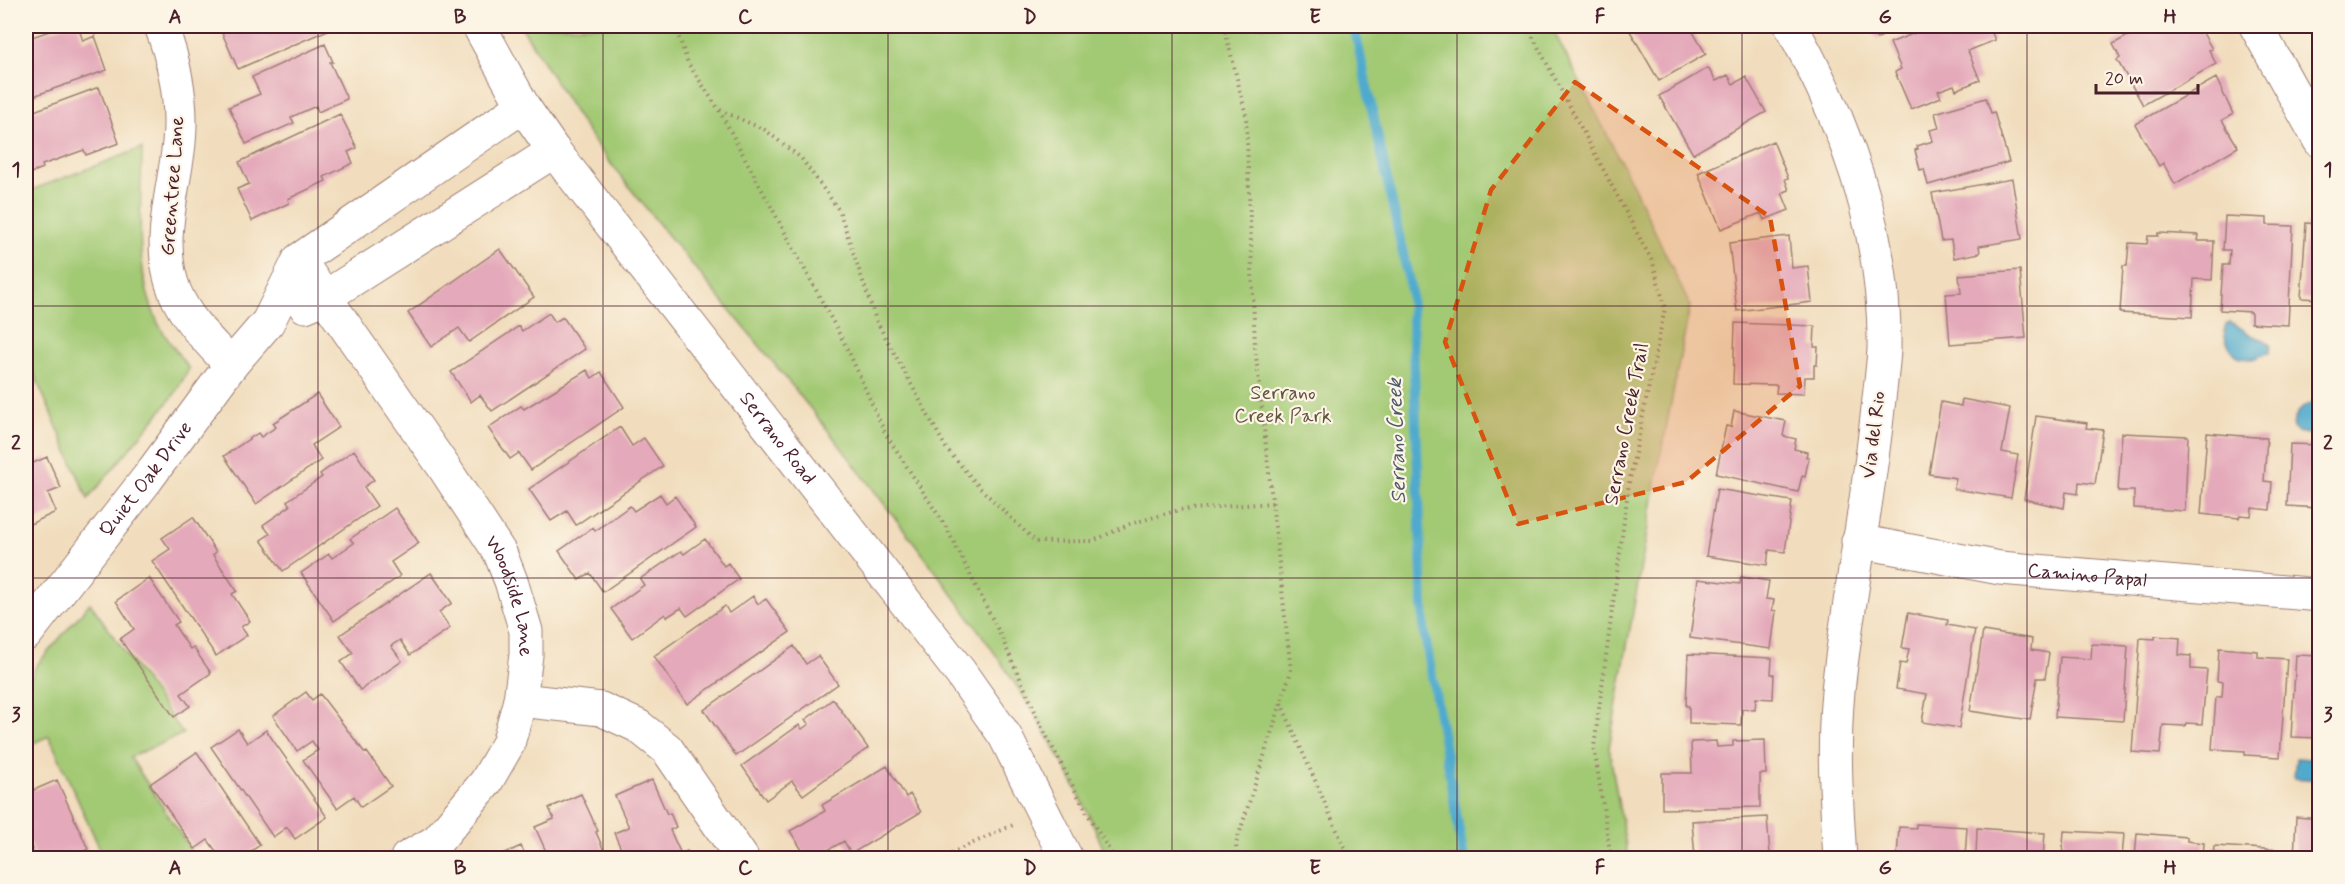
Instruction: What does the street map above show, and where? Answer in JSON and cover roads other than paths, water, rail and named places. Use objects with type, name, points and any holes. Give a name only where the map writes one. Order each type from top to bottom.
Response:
[{"type":"street","name":"Greentree Lane","points":[[161,26],[176,75],[179,108],[179,141],[165,243],[168,269],[175,294],[190,320],[231,364]]},
{"type":"street","name":"Serrano Road","points":[[479,26],[523,106],[554,151],[960,672],[1005,736],[1066,858]]},
{"type":"street","name":"Via del Rio","points":[[1791,26],[1815,68],[1857,170],[1869,216],[1881,292],[1884,349],[1873,460],[1858,541],[1839,675],[1836,785],[1840,858]]},
{"type":"street","points":[[2256,26],[2319,141]]},
{"type":"street","name":"Quiet Oak Drive","points":[[26,634],[147,479],[231,364],[268,322],[299,260],[523,106]]},
{"type":"street","name":"Quiet Oak Drive","points":[[268,322],[325,297],[554,151]]},
{"type":"street","name":"Woodside Lane","points":[[299,260],[443,466],[500,553],[526,631],[526,655],[520,700],[508,744],[486,783],[437,841],[407,858]]},
{"type":"street","name":"Camino Papal","points":[[1858,541],[2000,568],[2319,595]]},
{"type":"street","points":[[520,700],[601,709],[638,726],[667,749],[742,858]]},
{"type":"water","points":[[2230,322],[2268,342],[2271,345],[2269,353],[2252,359],[2239,358],[2225,338],[2226,324]]},
{"type":"water","points":[[2319,399],[2319,429],[2308,434],[2297,432],[2293,428],[2295,417],[2305,406]]},
{"type":"water","points":[[2296,758],[2319,760],[2319,780],[2294,778]]},
{"type":"waterway","name":"Serrano Creek","points":[[1354,26],[1411,291],[1424,630],[1464,858]]},
{"type":"park label","name":"Serrano Creek Park","points":[[1283,404]]}]
